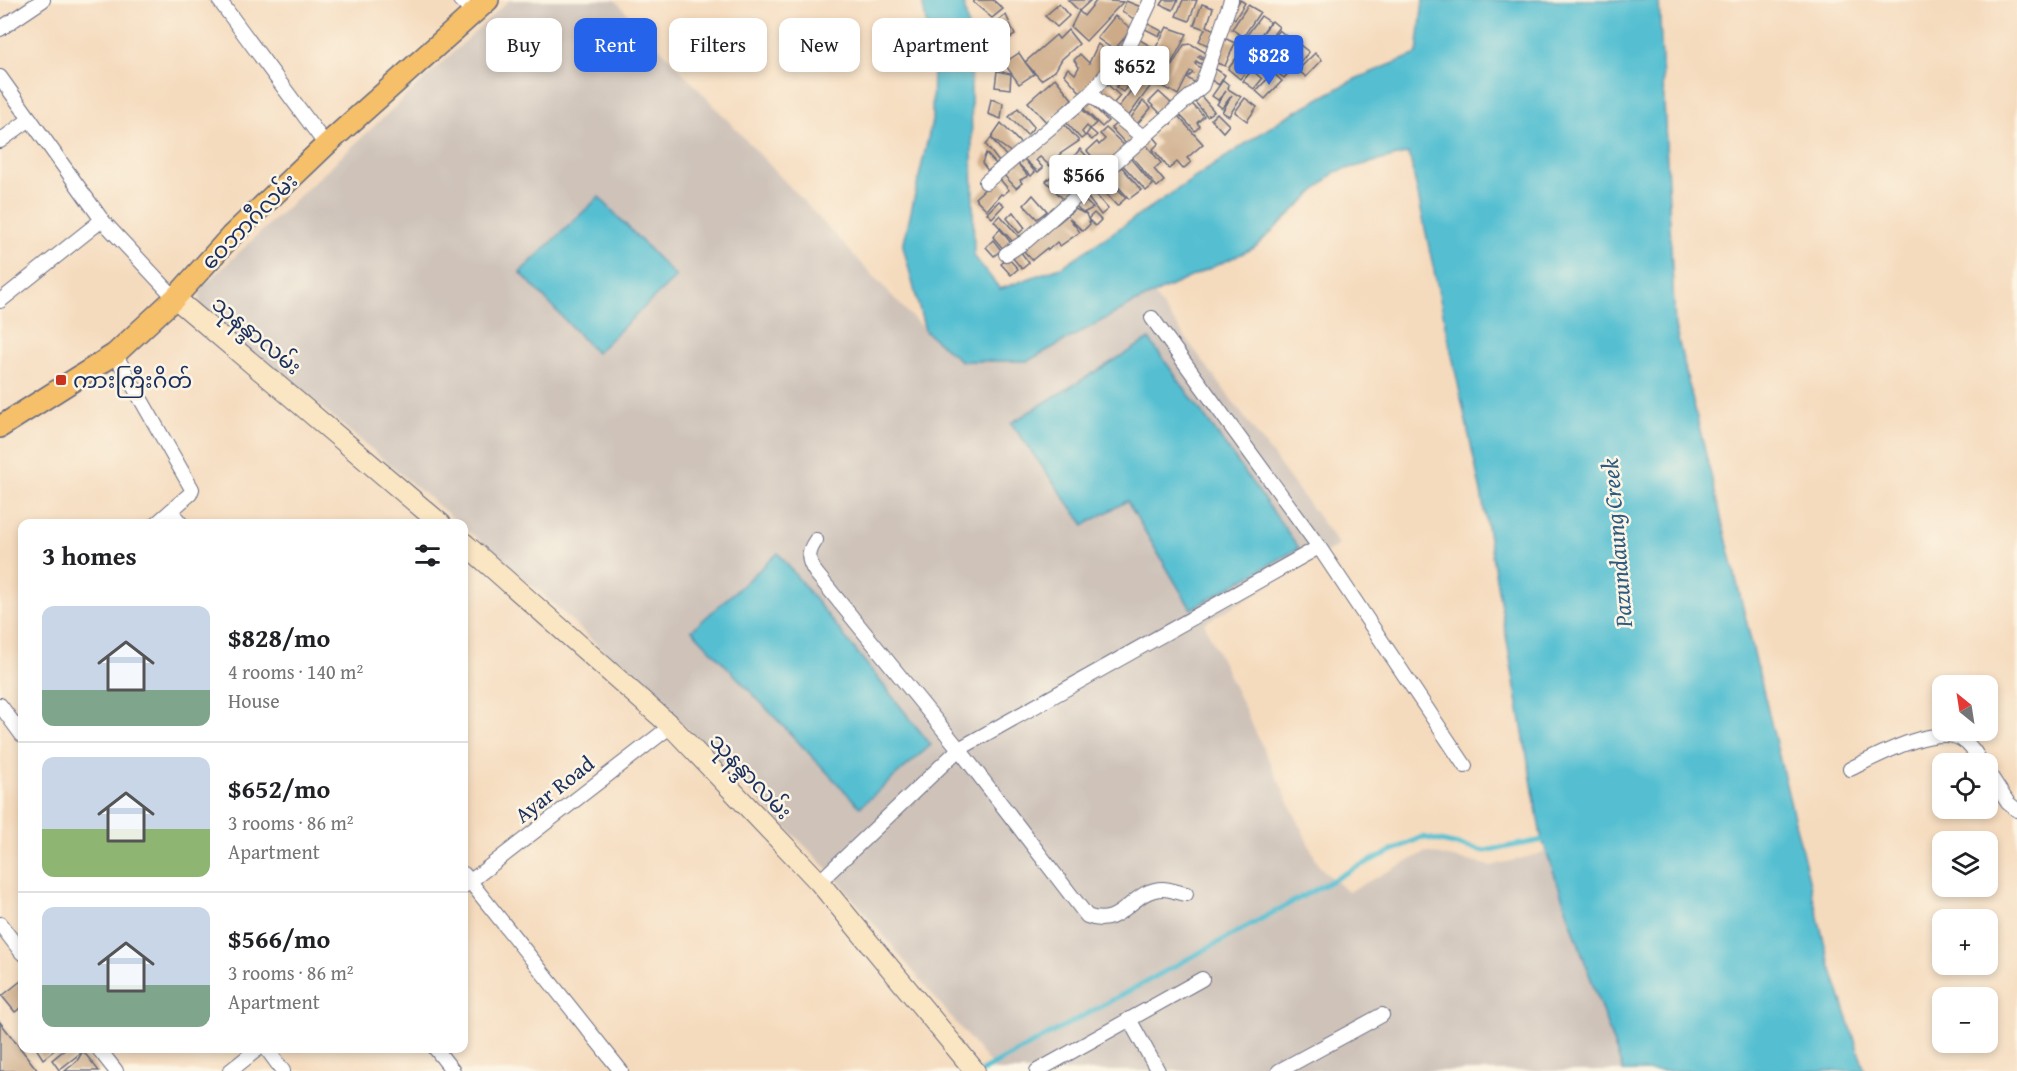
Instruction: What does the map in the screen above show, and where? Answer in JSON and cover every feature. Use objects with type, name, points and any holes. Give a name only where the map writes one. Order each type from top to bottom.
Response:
[{"type":"main road","name":"ဝေဘာဂီလမ်း","points":[[0,427],[115,354],[175,298],[231,236],[474,4]]},
{"type":"main road","name":"သုနန္ဒာလမ်း","points":[[175,298],[435,519]]},
{"type":"main road","name":"သုနန္ဒာလမ်း","points":[[468,547],[671,726],[819,882],[975,1071]]},
{"type":"street","points":[[0,29],[43,0]]},
{"type":"street","points":[[219,0],[326,145]]},
{"type":"street","points":[[986,182],[1090,93],[1129,48],[1150,0]]},
{"type":"street","points":[[1006,254],[1026,241],[1202,86],[1231,0]]},
{"type":"street","name":"သုနန္ဒာလမ်း","points":[[0,76],[102,220],[175,298]]},
{"type":"street","points":[[1090,93],[1144,138]]},
{"type":"street","points":[[0,141],[30,119]]},
{"type":"street","points":[[0,301],[102,220]]},
{"type":"street","points":[[1152,318],[1319,547],[1465,766]]},
{"type":"street","points":[[115,354],[192,489],[162,519]]},
{"type":"street","points":[[171,511],[177,519]]},
{"type":"street","points":[[816,540],[809,550],[809,562],[816,573],[959,749],[1086,916],[1096,920],[1111,919],[1145,894],[1163,889],[1186,894]]},
{"type":"street","points":[[819,882],[959,749],[1319,547]]},
{"type":"street","points":[[0,705],[18,730]]},
{"type":"street","name":"Ayar Road","points":[[468,878],[671,726]]},
{"type":"street","points":[[1850,769],[1897,746],[1948,736],[1959,738],[1976,753]]},
{"type":"street","points":[[1998,788],[2008,803],[2017,810]]},
{"type":"street","points":[[468,882],[621,1071]]},
{"type":"street","points":[[0,924],[18,948]]},
{"type":"street","points":[[1037,1071],[1202,979]]},
{"type":"street","points":[[1279,1071],[1382,1015]]},
{"type":"street","points":[[1129,1019],[1158,1071]]},
{"type":"street","points":[[102,1053],[116,1071]]},
{"type":"street","points":[[230,1071],[253,1053]]},
{"type":"street","points":[[270,1053],[283,1071]]},
{"type":"street","points":[[439,1053],[453,1071]]},
{"type":"shaded area","points":[[509,0],[615,0],[632,18],[574,18],[574,72],[657,72],[657,45],[669,58],[669,72],[682,72],[925,331],[961,361],[1154,295],[1339,545],[1204,623],[1319,866],[1348,892],[1426,852],[1491,866],[1546,852],[1623,1071],[996,1071],[829,870],[677,719],[547,598],[468,530],[468,519],[454,519],[302,391],[199,313],[201,288],[486,22],[486,72],[562,72],[562,18],[490,18]]},
{"type":"water","points":[[922,0],[963,0],[966,18],[925,18]]},
{"type":"water","name":"Pazundaung Creek","points":[[1423,0],[1659,0],[1675,327],[1828,958],[1865,1071],[1623,1071],[1541,836],[1481,492],[1409,153],[1335,172],[1254,248],[1132,304],[1028,361],[961,361],[925,331],[903,246],[932,121],[933,72],[971,72],[974,256],[1000,289],[1063,266],[1284,118],[1355,79],[1417,54]]},
{"type":"water","points":[[599,197],[676,277],[596,353],[520,272]]},
{"type":"water","points":[[1149,339],[1299,548],[1191,609],[1127,501],[1084,525],[1011,423]]},
{"type":"water","points":[[778,553],[931,745],[860,807],[692,630]]},
{"type":"building","points":[[993,0],[1003,9],[992,18],[973,2]]},
{"type":"building","points":[[1068,0],[1091,0],[1079,11]]},
{"type":"building","points":[[1097,0],[1123,2],[1086,41],[1071,27],[1079,11],[1084,16]]},
{"type":"building","points":[[1164,0],[1178,0],[1173,10],[1161,5]]},
{"type":"building","points":[[1183,0],[1197,0],[1189,21],[1176,16]]},
{"type":"building","points":[[1240,0],[1245,3],[1235,19],[1230,15]]},
{"type":"building","points":[[1126,1],[1141,7],[1135,20],[1122,11]]},
{"type":"building","points":[[1059,4],[1069,16],[1057,27],[1045,16]]},
{"type":"building","points":[[1202,4],[1213,8],[1207,26],[1216,31],[1209,46],[1199,41],[1205,29],[1194,25]]},
{"type":"building","points":[[1248,5],[1260,12],[1243,37],[1232,29]]},
{"type":"building","points":[[1115,16],[1132,29],[1114,50],[1097,38]]},
{"type":"building","points":[[1261,16],[1270,22],[1258,39],[1272,21],[1279,27],[1257,55],[1250,49],[1255,42],[1247,35]]},
{"type":"building","points":[[1146,23],[1162,31],[1159,36],[1143,28]]},
{"type":"building","points":[[1010,24],[1015,35],[1010,38]]},
{"type":"building","points":[[1167,27],[1187,34],[1161,83],[1143,73],[1152,55],[1134,44],[1137,38],[1155,49]]},
{"type":"building","points":[[1068,30],[1079,44],[1062,59],[1055,71],[1041,80],[1025,62],[1056,35],[1059,39]]},
{"type":"building","points":[[1279,30],[1296,44],[1282,63],[1271,55],[1268,59],[1259,55]]},
{"type":"building","points":[[1224,38],[1235,43],[1225,66],[1214,62]]},
{"type":"building","points":[[1098,44],[1112,56],[1082,94],[1064,74],[1068,68],[1075,74],[1079,67],[1074,60],[1080,54],[1089,63]]},
{"type":"building","points":[[1191,44],[1208,54],[1206,59],[1200,55],[1198,57],[1206,62],[1204,66],[1196,61],[1195,64],[1202,69],[1197,84],[1187,78],[1193,73],[1190,71],[1178,95],[1161,85],[1184,45]]},
{"type":"building","points":[[1300,45],[1309,52],[1295,68],[1286,61]]},
{"type":"building","points":[[1134,47],[1149,57],[1145,62],[1130,53]]},
{"type":"building","points":[[1241,52],[1254,62],[1240,79],[1228,69]]},
{"type":"building","points":[[1019,53],[1034,74],[1019,84],[1010,71],[1010,59]]},
{"type":"building","points":[[1315,53],[1322,60],[1306,77],[1298,70]]},
{"type":"building","points":[[1266,60],[1274,67],[1266,76],[1258,69]]},
{"type":"building","points":[[1282,63],[1291,70],[1284,78],[1275,71]]},
{"type":"building","points":[[1214,68],[1225,75],[1219,85],[1208,78]]},
{"type":"building","points":[[1129,70],[1136,75],[1123,92],[1116,87]]},
{"type":"building","points":[[1252,70],[1262,79],[1254,89],[1243,81]]},
{"type":"building","points":[[997,72],[1011,74],[1010,89],[995,87]]},
{"type":"building","points":[[1273,73],[1282,81],[1265,99],[1256,91]]},
{"type":"building","points":[[1142,76],[1152,84],[1128,117],[1117,109]]},
{"type":"building","points":[[1055,78],[1072,99],[1047,123],[1028,102]]},
{"type":"building","points":[[1223,80],[1229,85],[1228,89],[1241,97],[1229,116],[1222,112],[1232,95],[1222,108],[1217,104],[1226,91],[1218,100],[1212,96]]},
{"type":"building","points":[[1106,83],[1120,96],[1112,105],[1098,92]]},
{"type":"building","points":[[1159,92],[1171,103],[1169,105],[1172,108],[1164,117],[1149,102]]},
{"type":"building","points":[[1201,96],[1214,111],[1207,116],[1195,102]]},
{"type":"building","points":[[1245,98],[1257,107],[1247,121],[1235,112]]},
{"type":"building","points":[[991,99],[1003,103],[1001,119],[988,114]]},
{"type":"building","points":[[1088,101],[1108,121],[1102,127],[1082,107]]},
{"type":"building","points":[[1143,101],[1151,108],[1137,124],[1130,119]]},
{"type":"building","points":[[1192,104],[1204,116],[1197,123],[1200,126],[1195,131],[1177,112],[1183,108],[1185,110]]},
{"type":"building","points":[[1018,108],[1034,127],[1027,135],[1009,117]]},
{"type":"building","points":[[1083,110],[1096,123],[1090,129],[1087,126],[1082,132],[1085,136],[1081,139],[1064,120],[1068,116],[1070,120]]},
{"type":"building","points":[[1217,113],[1229,125],[1223,132],[1211,119]]},
{"type":"building","points":[[1178,116],[1203,144],[1187,158],[1191,162],[1183,169],[1177,162],[1169,169],[1153,149],[1159,143],[1153,136],[1161,129],[1162,131],[1166,124],[1171,124],[1172,117]]},
{"type":"building","points":[[1001,123],[1021,144],[1012,153],[991,138],[1007,157],[999,162],[986,145]]},
{"type":"building","points":[[1063,123],[1079,141],[1060,154],[1050,166],[1040,157],[1036,160],[1043,168],[1038,172],[1024,159],[1038,142]]},
{"type":"building","points":[[1117,123],[1136,139],[1129,147],[1111,128]]},
{"type":"building","points":[[1106,128],[1126,147],[1103,168],[1087,151],[1097,142],[1099,145],[1105,139],[1100,134]]},
{"type":"building","points":[[1090,129],[1097,135],[1092,140],[1086,135]]},
{"type":"building","points":[[1144,142],[1161,163],[1154,169],[1164,181],[1157,187],[1131,156]]},
{"type":"building","points":[[1080,149],[1100,170],[1090,179],[1072,159]]},
{"type":"building","points":[[986,153],[996,164],[988,171],[982,163]]},
{"type":"building","points":[[1020,154],[1035,172],[1031,176],[1015,161]]},
{"type":"building","points":[[1130,158],[1153,185],[1146,191],[1122,164]]},
{"type":"building","points":[[1018,164],[1028,176],[1020,180],[1022,183],[1016,188],[1004,175]]},
{"type":"building","points":[[1071,164],[1086,177],[1077,186],[1063,172]]},
{"type":"building","points":[[1122,167],[1141,190],[1129,199],[1110,177]]},
{"type":"building","points":[[1060,169],[1076,189],[1064,200],[1046,181]]},
{"type":"building","points":[[998,177],[1009,190],[1001,194],[987,210],[975,198]]},
{"type":"building","points":[[1108,178],[1126,198],[1117,206],[1099,186]]},
{"type":"building","points":[[1091,189],[1108,209],[1101,215],[1085,194]]},
{"type":"building","points":[[1033,195],[1047,211],[1037,219],[1024,205]]},
{"type":"building","points":[[1083,199],[1093,208],[1083,213],[1076,206]]},
{"type":"building","points":[[999,201],[1004,205],[992,218],[987,213]]},
{"type":"building","points":[[1075,209],[1086,214],[1090,224],[1083,231],[1069,218],[1080,232],[1060,246],[1057,242],[1032,260],[1023,250],[1055,221],[1057,224]]},
{"type":"building","points":[[1013,212],[1025,228],[1019,233],[1007,218]]},
{"type":"building","points":[[1094,213],[1101,220],[1095,226],[1088,219]]},
{"type":"building","points":[[1000,215],[1019,237],[1013,242],[994,221]]},
{"type":"building","points":[[1000,229],[1011,243],[1004,250],[993,237]]},
{"type":"building","points":[[993,240],[1001,250],[994,256],[986,247]]},
{"type":"building","points":[[1020,251],[1029,263],[1022,269],[1012,257]]},
{"type":"building","points":[[1008,258],[1018,269],[1011,275],[1001,264]]},
{"type":"building","points":[[18,983],[18,1010],[15,1012],[2,996]]},
{"type":"building","points":[[0,1022],[18,1045],[18,1053],[24,1053],[38,1071],[0,1071]]},
{"type":"building","points":[[39,1053],[51,1053],[43,1059]]},
{"type":"building","points":[[61,1053],[80,1053],[59,1070],[52,1060]]},
{"type":"building","points":[[82,1053],[85,1053],[99,1071],[65,1071],[77,1061]]},
{"type":"waterway","points":[[982,1071],[1355,868],[1422,837],[1485,851],[1549,839]]},
{"type":"place","name":"ကားကြီးဂိတ်","points":[[61,380]]}]
